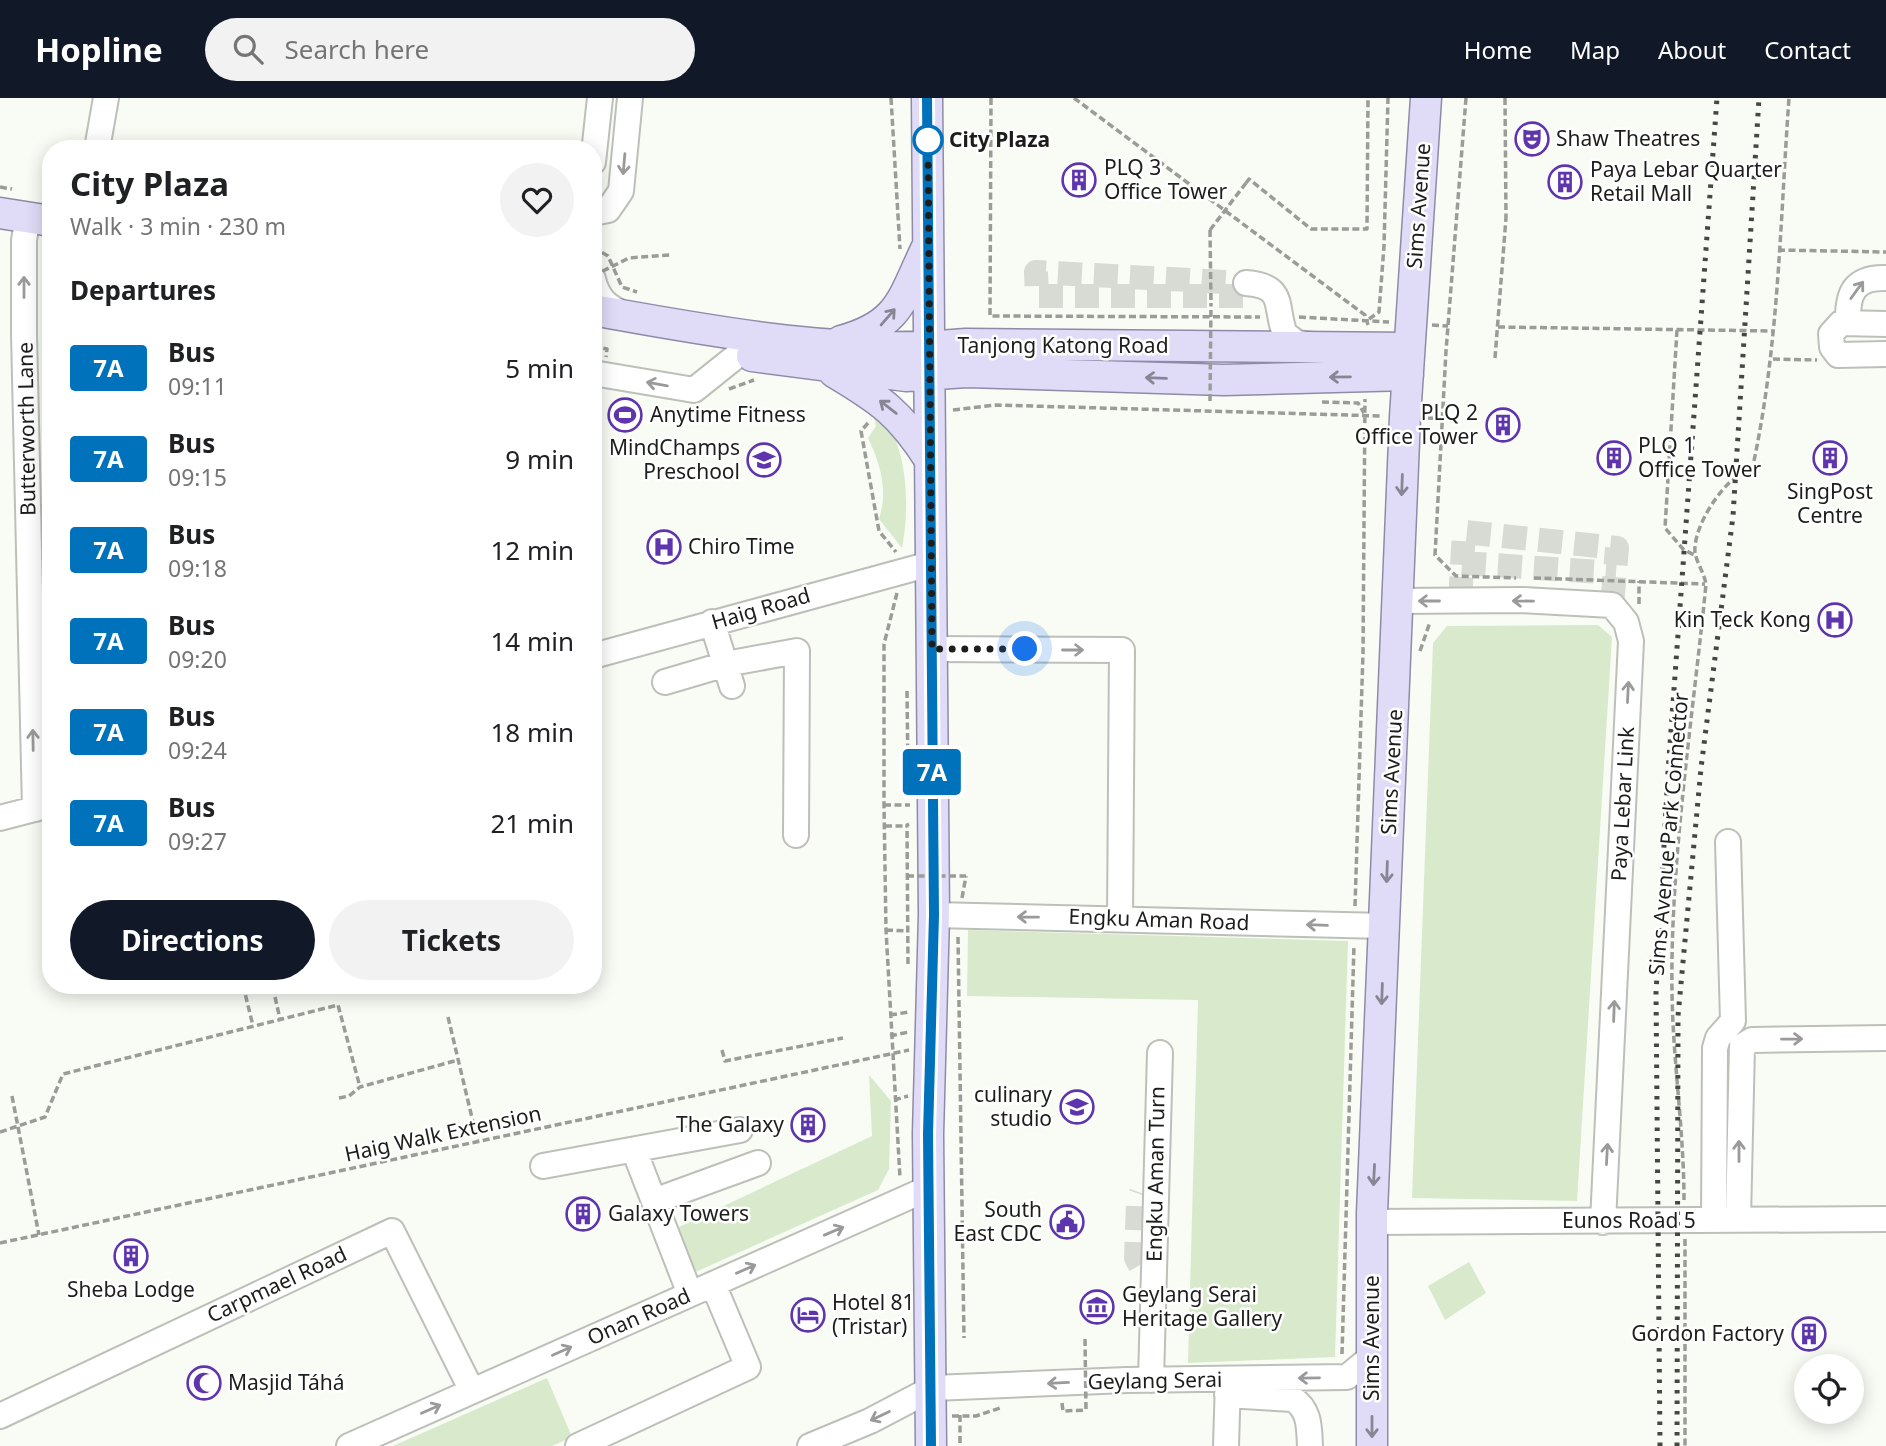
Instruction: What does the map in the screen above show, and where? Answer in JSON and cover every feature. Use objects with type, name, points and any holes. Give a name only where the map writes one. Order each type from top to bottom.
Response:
[{"type":"main road","points":[[927,98],[933,917],[929,1188],[933,1388],[931,1446]]},
{"type":"main road","name":"Sims Avenue","points":[[1372,1446],[1372,1222],[1408,361],[1426,98]]},
{"type":"main road","points":[[929,243],[893,313],[882,326],[827,356],[893,410],[907,425],[930,460]]},
{"type":"main road","name":"Tanjong Katong Road","points":[[602,309],[640,306],[906,376],[930,360],[966,344],[1320,346],[1408,361]]},
{"type":"main road","name":"Tanjong Katong Road","points":[[602,339],[739,354],[827,356]]},
{"type":"main road","name":"Tanjong Katong Road","points":[[930,360],[1224,380],[1408,361]]},
{"type":"street","points":[[99,140],[106,98]]},
{"type":"street","points":[[595,140],[600,98]]},
{"type":"street","points":[[602,211],[608,210],[621,191],[630,98]]},
{"type":"street","name":"Butterworth Lane","points":[[26,217],[24,334],[42,781]]},
{"type":"street","points":[[1848,323],[1847,305],[1854,289],[1870,277],[1886,278]]},
{"type":"street","points":[[1215,346],[1257,339],[1269,325],[1267,308],[1245,290],[1262,286],[1275,294],[1280,306],[1283,330],[1288,338],[1297,343],[1320,346]]},
{"type":"street","points":[[602,299],[608,307],[640,306]]},
{"type":"street","points":[[1886,324],[1837,325],[1833,329],[1832,347],[1835,354],[1886,354]]},
{"type":"street","points":[[602,375],[694,390],[739,354]]},
{"type":"street","name":"Haig Road","points":[[602,650],[930,564]]},
{"type":"street","name":"Paya Lebar Link","points":[[1399,601],[1522,600],[1612,605],[1626,622],[1631,641],[1603,1222]]},
{"type":"street","points":[[712,622],[729,675]]},
{"type":"street","points":[[932,649],[1122,650],[1120,919]]},
{"type":"street","points":[[665,682],[729,675],[797,651],[796,835]]},
{"type":"street","points":[[0,818],[42,806]]},
{"type":"street","points":[[1726,1220],[1715,1048],[1718,1038],[1734,1021],[1728,842]]},
{"type":"street","name":"Engku Aman Road","points":[[933,917],[1385,926]]},
{"type":"street","points":[[1726,1220],[1742,1046],[1752,1040],[1886,1038]]},
{"type":"street","name":"Engku Aman Turn","points":[[1151,1380],[1160,1053]]},
{"type":"street","points":[[543,1166],[740,1130]]},
{"type":"street","points":[[634,1150],[690,1294]]},
{"type":"street","points":[[1141,1193],[1157,1162]]},
{"type":"street","points":[[654,1200],[758,1163]]},
{"type":"street","name":"Onan Road","points":[[349,1446],[375,1441],[472,1391],[929,1188]]},
{"type":"street","name":"Eunos Road 5","points":[[1372,1222],[1886,1219]]},
{"type":"street","name":"Carpmael Road","points":[[0,1416],[392,1231],[472,1391]]},
{"type":"street","points":[[1140,1265],[1153,1294]]},
{"type":"street","points":[[578,1446],[748,1367],[713,1284]]},
{"type":"street","points":[[1347,1377],[1370,1358]]},
{"type":"street","name":"Geylang Serai","points":[[933,1388],[1151,1380],[1227,1387],[1347,1377]]},
{"type":"street","points":[[1226,1446],[1227,1387],[1293,1399],[1302,1405],[1306,1413],[1310,1446]]},
{"type":"street","points":[[810,1446],[870,1421],[933,1388]]},
{"type":"path","points":[[891,98],[900,251]]},
{"type":"path","points":[[991,98],[990,316],[1186,319]]},
{"type":"path","points":[[1074,98],[1365,315],[1368,321],[1379,312],[1384,246],[1388,98]]},
{"type":"path","points":[[1210,401],[1210,230],[1249,179],[1311,229],[1367,229],[1368,98]]},
{"type":"path","points":[[1466,98],[1446,351],[1435,555],[1455,576],[1706,584]]},
{"type":"path","points":[[1495,358],[1506,218],[1505,98]]},
{"type":"path","points":[[1695,556],[1700,530],[1717,498],[1730,482],[1752,470],[1772,359],[1789,98]]},
{"type":"path","points":[[1778,250],[1886,252]]},
{"type":"path","points":[[602,252],[608,256],[622,287],[640,306]]},
{"type":"path","points":[[602,273],[629,258],[670,255]]},
{"type":"path","points":[[1498,327],[1774,331]]},
{"type":"path","name":"Sims Avenue Park Connector","points":[[1677,330],[1665,528],[1683,549],[1695,556],[1703,569],[1706,584],[1680,837],[1672,993],[1684,1139],[1684,1212]]},
{"type":"path","points":[[699,386],[726,390],[762,377]]},
{"type":"path","points":[[1157,401],[1157,410]]},
{"type":"path","points":[[966,410],[970,406],[996,405],[1365,415],[1363,653],[1342,1353],[1347,1377]]},
{"type":"path","points":[[873,416],[861,431],[879,531],[900,557]]},
{"type":"path","points":[[900,1172],[891,1055],[886,930],[884,643],[898,589],[904,587]]},
{"type":"path","points":[[1419,658],[1431,620]]},
{"type":"path","points":[[907,687],[908,779]]},
{"type":"path","points":[[909,792],[907,876],[933,917]]},
{"type":"path","points":[[884,805],[910,805]]},
{"type":"path","points":[[885,826],[907,825]]},
{"type":"path","points":[[907,825],[933,917],[964,1338]]},
{"type":"path","points":[[907,876],[966,876]]},
{"type":"path","points":[[886,930],[907,931],[933,917]]},
{"type":"path","points":[[907,931],[908,972]]},
{"type":"path","points":[[245,994],[253,1026]]},
{"type":"path","points":[[275,997],[280,1020]]},
{"type":"path","points":[[908,999],[909,1061]]},
{"type":"path","points":[[0,1132],[45,1117],[62,1074],[338,1005],[360,1087]]},
{"type":"path","points":[[890,1015],[909,1012]]},
{"type":"path","points":[[448,1017],[478,1143]]},
{"type":"path","points":[[890,1036],[909,1032]]},
{"type":"path","points":[[722,1050],[725,1061],[843,1038]]},
{"type":"path","name":"Haig Walk Extension","points":[[0,1243],[909,1050]]},
{"type":"path","points":[[338,1098],[349,1096],[360,1087],[458,1060]]},
{"type":"path","points":[[910,1084],[911,1109]]},
{"type":"path","points":[[894,1100],[911,1095]]},
{"type":"path","points":[[12,1097],[39,1235]]},
{"type":"path","points":[[1685,1233],[1685,1446]]},
{"type":"path","points":[[1063,1411],[1086,1410],[1085,1339]]},
{"type":"path","points":[[960,1415],[960,1446]]},
{"type":"green space","points":[[882,415],[897,444],[905,479],[906,515],[902,548],[879,519],[883,498],[882,478],[868,438],[876,426],[874,418]]},
{"type":"green space","points":[[1598,625],[1612,637],[1577,1201],[1412,1198],[1433,643],[1447,626]]},
{"type":"green space","points":[[968,930],[1348,941],[1335,1357],[1188,1363],[1198,1000],[967,996]]},
{"type":"green space","points":[[869,1075],[891,1101],[889,1169],[878,1190],[691,1274],[679,1227],[872,1136]]},
{"type":"green space","points":[[1469,1262],[1486,1293],[1445,1320],[1428,1286]]},
{"type":"green space","points":[[547,1378],[572,1437],[552,1446],[393,1446]]},
{"type":"tunnel","points":[[1243,296],[1037,296],[1036,272],[1246,283]]},
{"type":"tunnel","points":[[1460,601],[1464,532],[1617,548],[1612,605]]},
{"type":"tunnel","points":[[1462,563],[1616,573]]},
{"type":"tunnel","points":[[1140,1265],[1136,1258],[1138,1201],[1141,1193]]},
{"type":"railway","points":[[1660,1446],[1656,993],[1668,772],[1717,98]]},
{"type":"railway","points":[[1677,1446],[1678,1016],[1701,768],[1733,516],[1759,98]]},
{"type":"bus line","name":"7A","points":[[927,98],[934,915],[928,1134],[933,1388],[931,1446]]},
{"type":"place","name":"Shaw Theatres","points":[[1532,139]]},
{"type":"place","name":"City Plaza","points":[[928,140]]},
{"type":"place","name":"PLQ 3 Office Tower","points":[[1079,180]]},
{"type":"place","name":"Paya Lebar Quarter Retail Mall","points":[[1565,182]]},
{"type":"place","name":"Anytime Fitness","points":[[625,415]]},
{"type":"place","name":"PLQ 2 Office Tower","points":[[1503,425]]},
{"type":"place","name":"PLQ 1 Office Tower","points":[[1614,458]]},
{"type":"place","name":"SingPost Centre","points":[[1830,458]]},
{"type":"place","name":"MindChamps Preschool","points":[[764,460]]},
{"type":"place","name":"Chiro Time","points":[[664,547]]},
{"type":"place","name":"Kin Teck Kong","points":[[1835,620]]},
{"type":"place","name":"culinary studio","points":[[1077,1107]]},
{"type":"place","name":"The Galaxy","points":[[808,1125]]},
{"type":"place","name":"Galaxy Towers","points":[[583,1214]]},
{"type":"place","name":"South East CDC","points":[[1067,1222]]},
{"type":"place","name":"Sheba Lodge","points":[[131,1256]]},
{"type":"place","name":"Geylang Serai Heritage Gallery","points":[[1097,1307]]},
{"type":"place","name":"Hotel 81 (Tristar)","points":[[808,1315]]},
{"type":"place","name":"Gordon Factory","points":[[1809,1334]]},
{"type":"place","name":"Masjid Táhá","points":[[204,1383]]},
{"type":"route","points":[[928,140],[932,649],[1025,649]]}]
